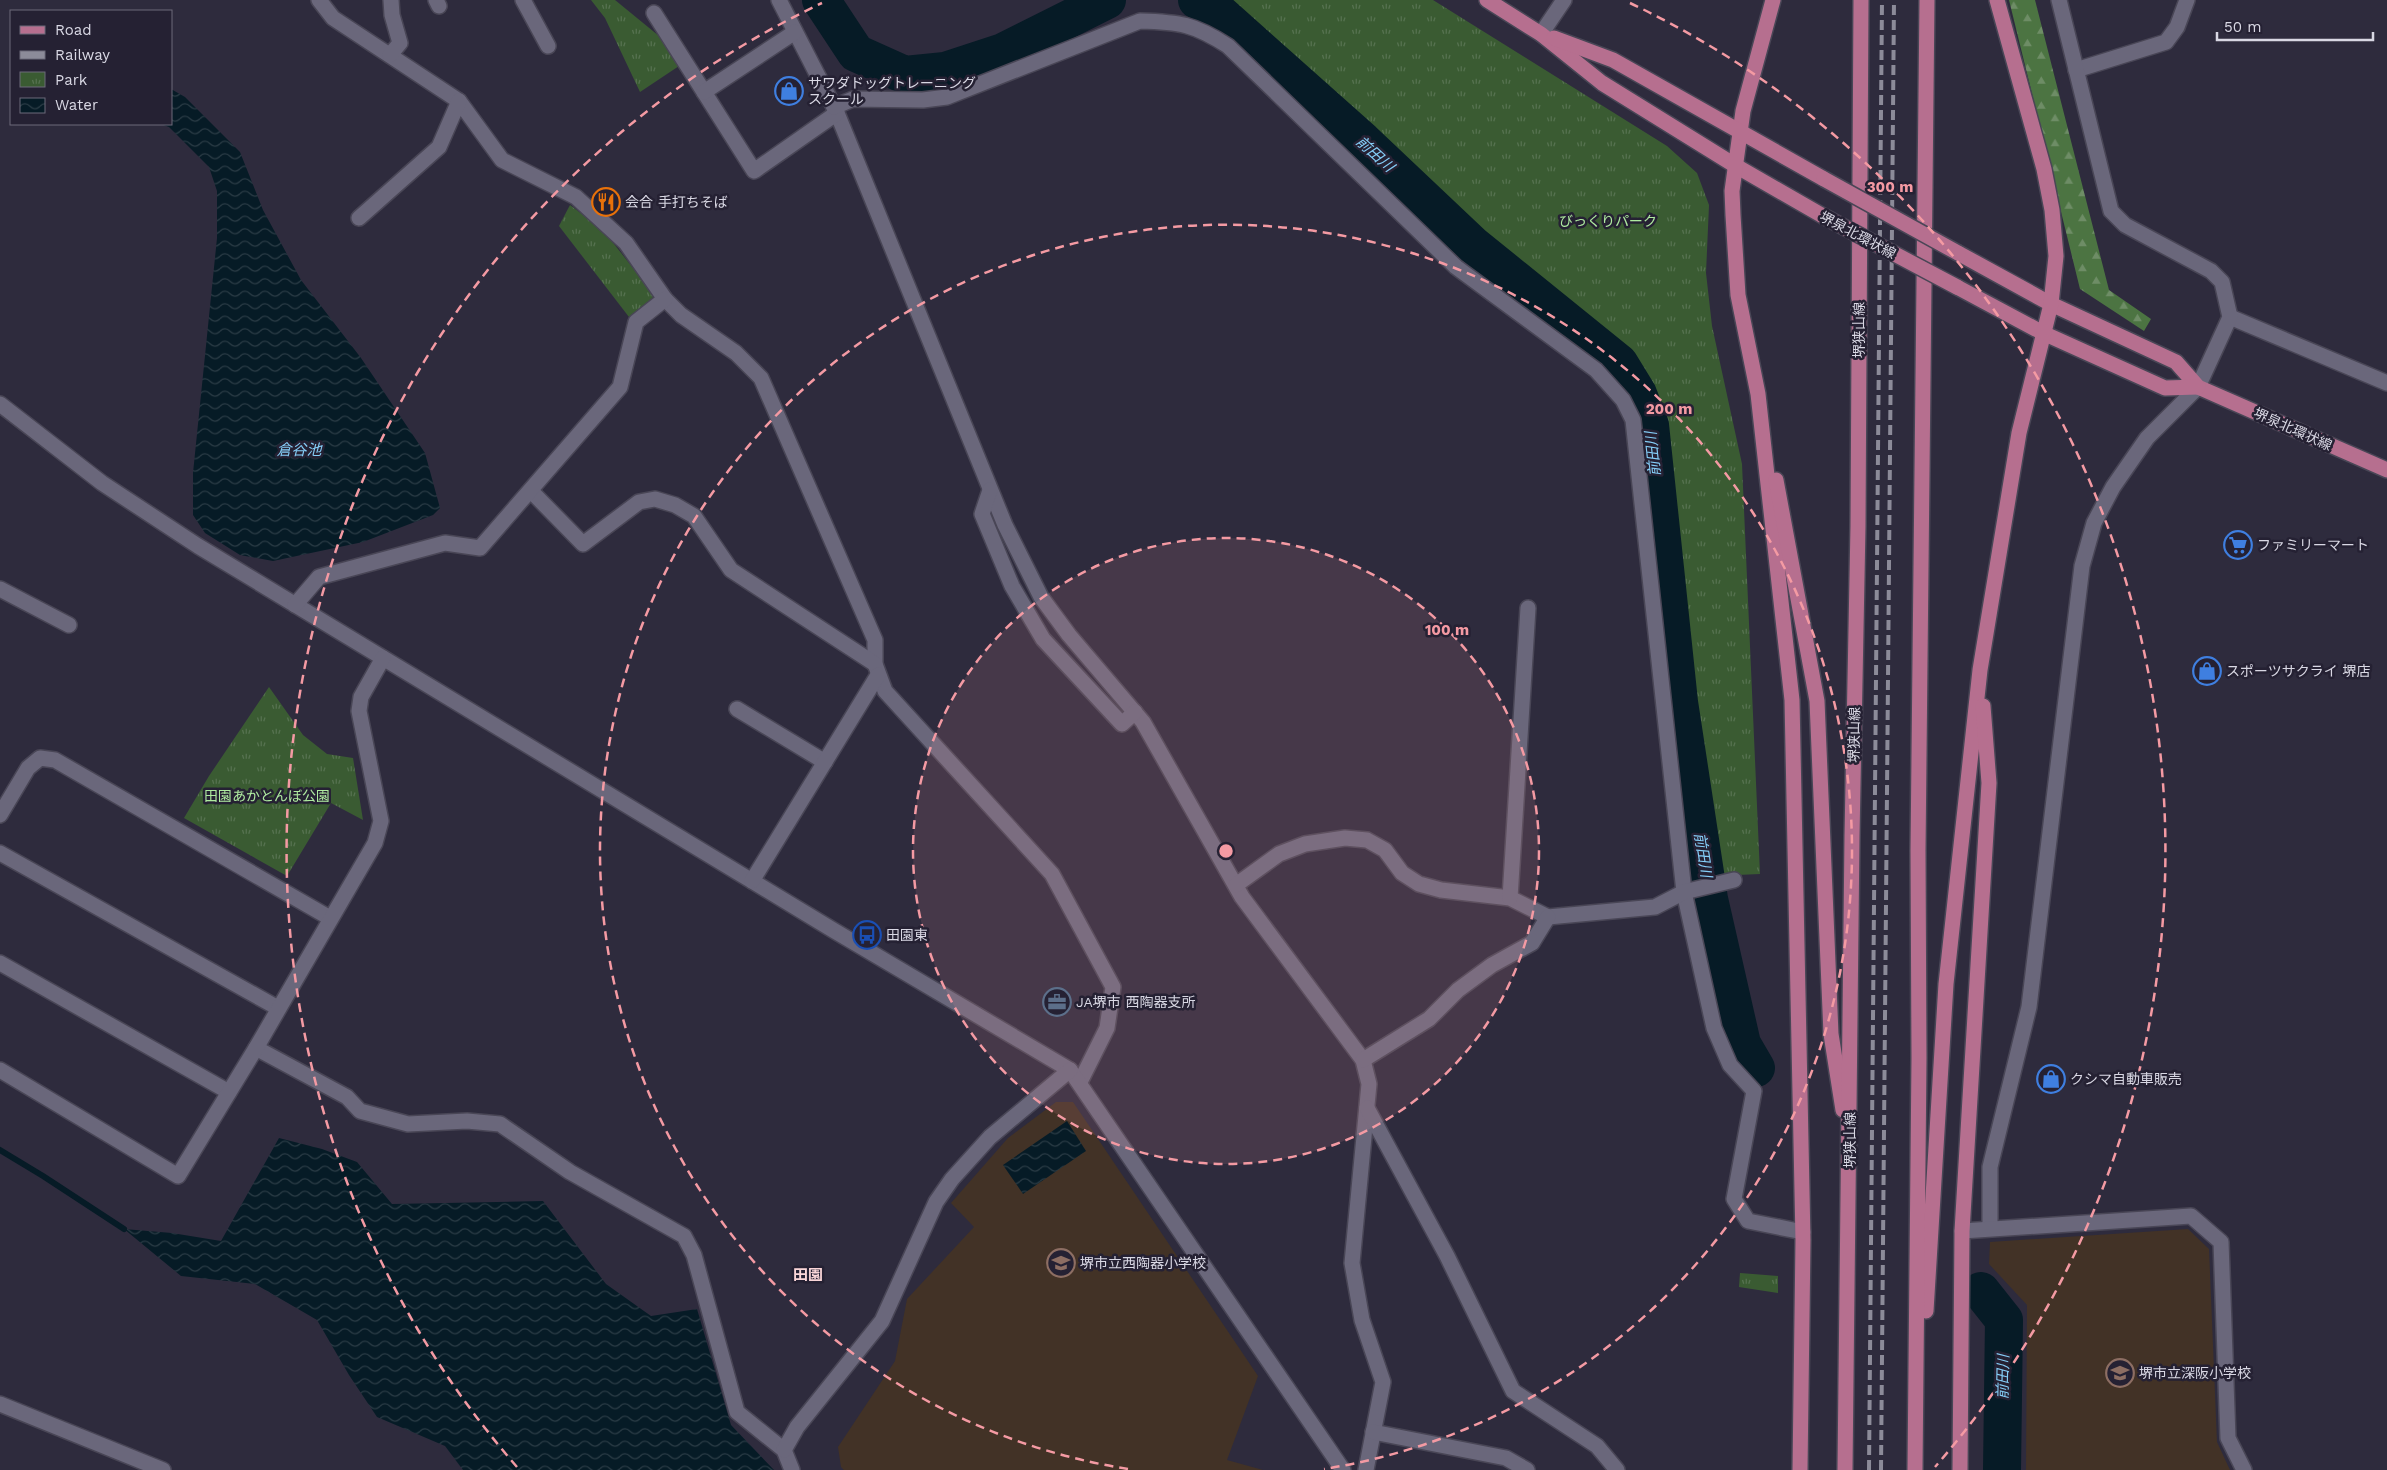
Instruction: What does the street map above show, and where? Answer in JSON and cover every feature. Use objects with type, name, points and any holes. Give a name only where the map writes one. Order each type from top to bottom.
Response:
[{"type":"main road","name":"堺泉北環状線","points":[[1487,0],[1541,34],[1602,83],[1736,166],[1823,216],[2043,332],[2166,388],[2198,387]]},
{"type":"main road","points":[[1773,0],[1743,111],[1736,166],[1733,215],[1738,295],[1785,521],[1817,701],[1831,1034],[1850,1156]]},
{"type":"main road","name":"堺狭山線","points":[[1845,1470],[1852,845],[1858,526],[1861,0]]},
{"type":"main road","points":[[1915,1470],[1919,1058],[1918,851],[1927,0]]},
{"type":"main road","points":[[1915,1444],[1933,1217],[1946,984],[1980,670],[2019,433],[2051,304],[2056,256],[2052,210],[2044,169],[1997,0]]},
{"type":"main road","name":"堺泉北環状線","points":[[1541,34],[1613,60],[1824,180],[2051,304],[2176,362],[2198,387],[2387,470]]},
{"type":"main road","points":[[1758,394],[1792,700],[1803,1232],[1800,1470]]},
{"type":"main road","points":[[1960,1470],[1962,1231],[1989,783],[1980,670]]},
{"type":"street","points":[[319,0],[333,18],[459,101],[502,160],[576,197],[626,243],[665,299],[681,315],[736,353],[761,378],[875,640],[877,669],[885,691],[1052,874],[1112,987],[1107,1028],[1080,1082]]},
{"type":"street","points":[[390,55],[400,44],[392,15],[391,0]]},
{"type":"street","points":[[523,0],[548,46]]},
{"type":"street","points":[[779,0],[836,110],[990,490],[1005,525],[1041,597],[1069,635],[1143,722],[1236,885],[1363,1060],[1369,1084],[1352,1263],[1362,1320],[1383,1382],[1366,1470]]},
{"type":"street","points":[[1541,34],[1564,0]]},
{"type":"street","points":[[1990,1228],[1990,1167],[2029,1006],[2082,566],[2094,523],[2112,487],[2147,438],[2198,387],[2230,317],[2222,282],[2211,271],[2125,225],[2111,211],[2059,0]]},
{"type":"street","points":[[2076,70],[2166,42],[2177,27],[2187,0]]},
{"type":"street","points":[[654,13],[754,171],[853,98],[923,100],[947,97],[1140,21],[1170,22],[1203,30],[1228,46],[1456,267],[1596,370],[1623,400],[1633,420],[1684,892],[1714,1028],[1730,1065],[1754,1091],[1734,1199],[1748,1221],[1803,1232]]},
{"type":"street","points":[[704,92],[795,32]]},
{"type":"street","points":[[359,218],[439,147],[459,101]]},
{"type":"street","points":[[295,605],[319,577],[445,543],[480,548],[620,386],[636,322],[665,299]]},
{"type":"street","points":[[2230,317],[2387,383]]},
{"type":"street","points":[[0,404],[102,483],[198,546],[752,881],[1070,1070],[1343,1470]]},
{"type":"street","points":[[990,490],[982,514],[1012,586],[1043,639],[1122,724],[1135,712]]},
{"type":"street","points":[[531,491],[583,544],[639,502],[655,499],[675,505],[694,516],[731,570],[877,669]]},
{"type":"street","points":[[0,589],[69,625]]},
{"type":"street","points":[[1510,898],[1528,608]]},
{"type":"street","points":[[0,1070],[178,1176],[256,1048],[375,843],[381,821],[359,711],[361,697],[383,658]]},
{"type":"street","points":[[752,881],[825,762],[877,669]]},
{"type":"street","points":[[737,708],[825,762]]},
{"type":"street","points":[[0,815],[28,768],[40,758],[55,760],[330,918]]},
{"type":"street","points":[[1236,885],[1279,854],[1305,844],[1345,838],[1367,840],[1385,850],[1402,872],[1419,884],[1441,890],[1510,898],[1548,917],[1655,907],[1684,892],[1728,882]]},
{"type":"street","points":[[0,853],[278,1008]]},
{"type":"street","points":[[1363,1060],[1429,1019],[1458,990],[1492,965],[1532,943],[1548,917]]},
{"type":"street","points":[[0,962],[229,1092]]},
{"type":"street","points":[[256,1048],[347,1097],[360,1111],[408,1124],[467,1121],[500,1124],[570,1172],[684,1236],[694,1255],[737,1412],[784,1450],[792,1470]]},
{"type":"street","points":[[784,1450],[797,1427],[882,1320],[936,1202],[952,1179],[990,1137],[1070,1070]]},
{"type":"street","points":[[1367,1108],[1447,1256],[1514,1391],[1597,1446],[1617,1470]]},
{"type":"street","points":[[1962,1231],[2191,1216],[2221,1242],[2228,1438],[2244,1470]]},
{"type":"street","points":[[0,1404],[163,1470]]},
{"type":"street","points":[[1373,1432],[1506,1458],[1527,1470]]},
{"type":"shaded area","name":"堺市立西陶器小学校","points":[[1056,1102],[1073,1102],[1258,1376],[1227,1460],[1263,1470],[844,1470],[841,1467],[838,1447],[895,1361],[907,1299],[974,1227],[951,1203],[1008,1138]]},
{"type":"shaded area","name":"堺市立深阪小学校","points":[[2188,1229],[2209,1249],[2217,1442],[2230,1470],[2026,1470],[2027,1305],[1989,1264],[1990,1242]]},
{"type":"green space","points":[[591,0],[615,0],[659,36],[679,66],[640,92],[605,18]]},
{"type":"green space","name":"びっくりパーク","points":[[1213,0],[1433,0],[1667,146],[1697,173],[1709,205],[1706,273],[1712,326],[1742,464],[1760,874],[1713,876],[1667,447],[1661,411],[1619,349],[1488,246],[1230,10]]},
{"type":"green space","points":[[2009,0],[2035,0],[2109,290],[2151,319],[2144,331],[2080,289]]},
{"type":"green space","points":[[570,205],[603,230],[655,296],[629,317],[559,226]]},
{"type":"green space","name":"田園あかとんぼ公園","points":[[269,687],[303,735],[327,754],[353,758],[363,820],[331,803],[287,876],[184,818],[209,776]]},
{"type":"green space","points":[[1740,1273],[1778,1276],[1778,1293],[1739,1287]]},
{"type":"water","name":"倉谷池","points":[[172,90],[185,97],[240,152],[263,210],[301,280],[361,358],[425,453],[440,508],[433,515],[363,542],[273,561],[240,555],[205,533],[193,515],[193,473],[217,238],[217,191],[209,167],[169,127],[164,125],[172,125]]},
{"type":"water","points":[[1067,1121],[1086,1151],[1023,1194],[1003,1165]]},
{"type":"water","points":[[279,1138],[322,1149],[357,1162],[392,1204],[543,1201],[606,1284],[651,1316],[697,1309],[731,1425],[774,1470],[463,1470],[445,1446],[377,1417],[349,1375],[317,1320],[255,1284],[181,1276],[124,1229],[172,1233],[221,1241]]},
{"type":"waterway","name":"前田川","points":[[821,0],[856,53],[905,75],[945,71],[1003,52],[1107,0]]},
{"type":"waterway","name":"前田川","points":[[1197,0],[1216,10],[1363,141],[1473,245],[1619,363],[1638,394],[1650,425],[1679,702],[1709,899],[1742,1044],[1756,1068]]},
{"type":"waterway","points":[[0,1150],[124,1229]]},
{"type":"waterway","name":"前田川","points":[[1981,1291],[2004,1320],[2002,1470]]},
{"type":"railway","points":[[1869,1470],[1882,0]]},
{"type":"railway","points":[[1881,1470],[1894,0]]},
{"type":"place","name":"サワダドッグトレーニング スクール","points":[[789,91]]},
{"type":"place","name":"会合 手打ちそば","points":[[606,202]]},
{"type":"place","name":"ファミリーマート","points":[[2238,545]]},
{"type":"place","name":"スポーツサクライ 堺店","points":[[2207,671]]},
{"type":"place","name":"田園東","points":[[867,935]]},
{"type":"place","name":"JA堺市 西陶器支所","points":[[1057,1002]]},
{"type":"place","name":"クシマ自動車販売","points":[[2051,1079]]},
{"type":"place","name":"堺市立西陶器小学校","points":[[1061,1263]]},
{"type":"place","name":"堺市立深阪小学校","points":[[2120,1373]]},
{"type":"district","name":"田園","points":[[808,1275]]}]
